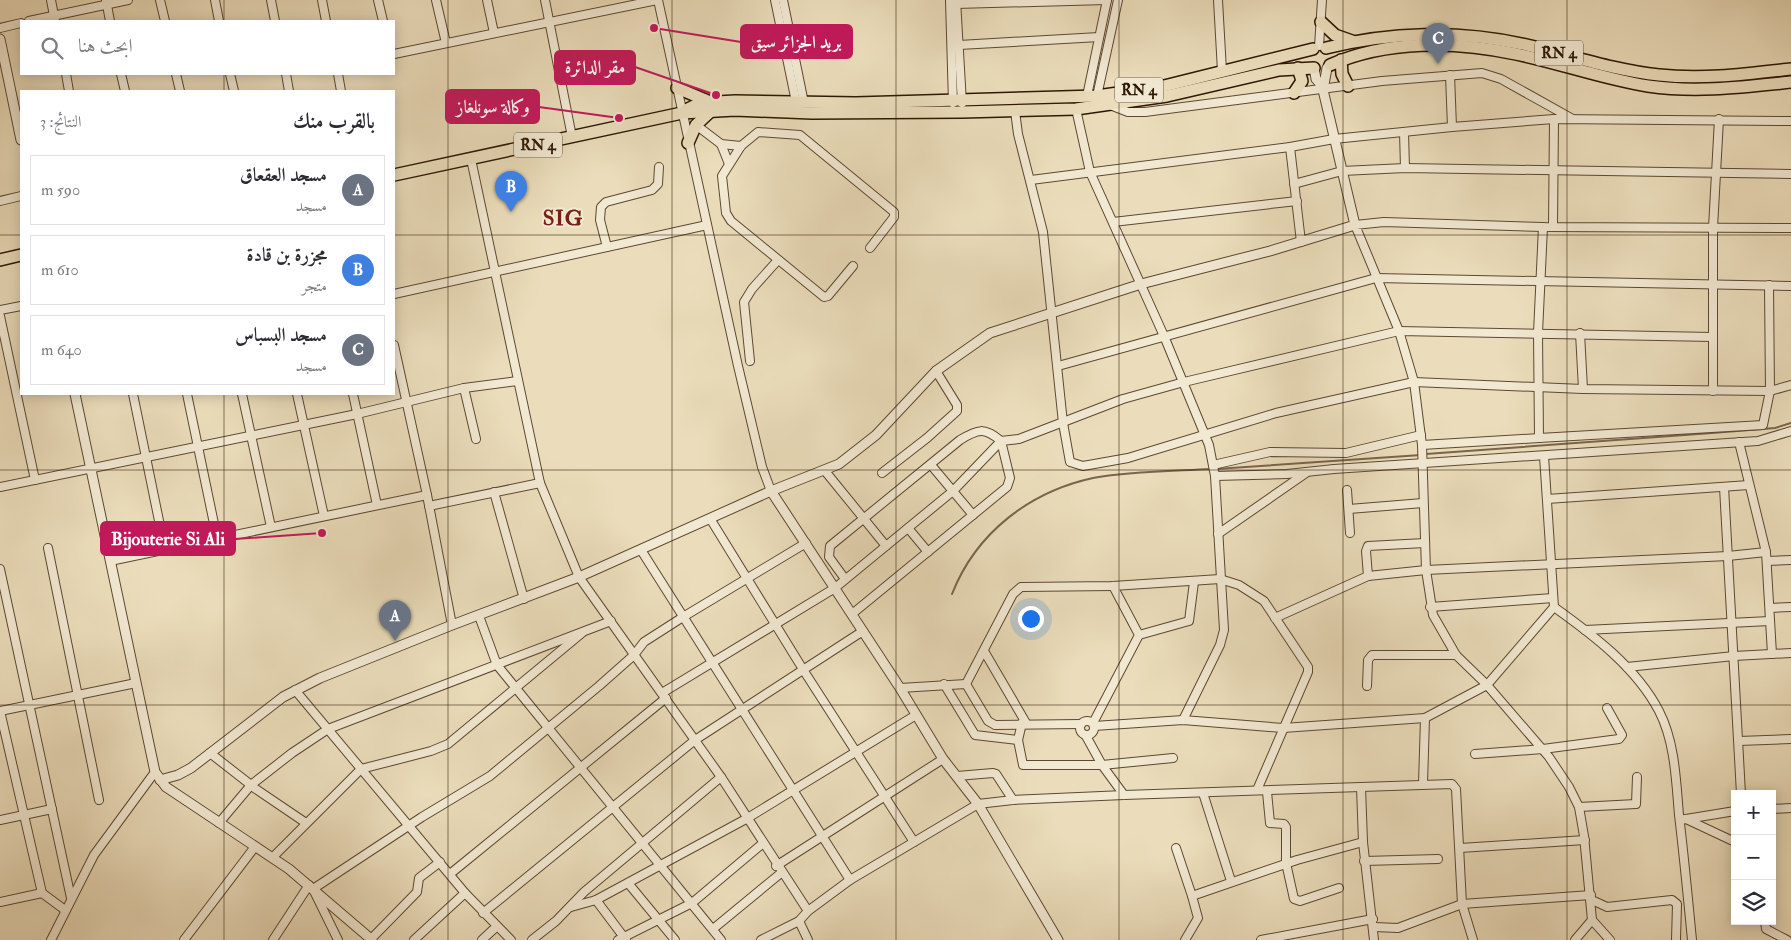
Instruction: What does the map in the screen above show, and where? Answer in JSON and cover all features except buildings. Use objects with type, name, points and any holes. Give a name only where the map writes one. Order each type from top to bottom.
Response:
[{"type":"main road","points":[[1321,22],[1335,35],[1354,42]]},
{"type":"main road","name":"RN 4","points":[[712,106],[957,106],[1092,96],[1160,87],[1319,48],[1354,42],[1432,36],[1486,38],[1520,44],[1630,70],[1678,77],[1717,77],[1791,70]]},
{"type":"main road","name":"RN 4","points":[[1328,67],[1341,60],[1383,49],[1448,46],[1517,54],[1616,80],[1667,88],[1719,89],[1791,82]]},
{"type":"main road","points":[[1319,48],[1332,56],[1328,67],[1321,70],[1314,68],[1309,59],[1319,48]]},
{"type":"main road","points":[[1341,60],[1342,74],[1348,86]]},
{"type":"main road","points":[[1294,93],[1302,82],[1298,68]]},
{"type":"main road","name":"RN 4","points":[[395,175],[712,106],[800,102],[957,106],[1015,112],[1076,108],[1167,96],[1264,72],[1314,68]]},
{"type":"main road","points":[[677,88],[712,106],[696,125],[688,143]]},
{"type":"main road","points":[[0,260],[20,256]]},
{"type":"street","points":[[51,0],[55,18]]},
{"type":"street","points":[[38,20],[55,18],[106,2],[128,0]]},
{"type":"street","points":[[160,0],[165,20]]},
{"type":"street","points":[[214,0],[219,20]]},
{"type":"street","points":[[271,0],[275,20]]},
{"type":"street","points":[[322,0],[326,20]]},
{"type":"street","points":[[378,0],[383,20]]},
{"type":"street","points":[[436,0],[446,44]]},
{"type":"street","points":[[487,0],[494,33]]},
{"type":"street","points":[[545,0],[572,137]]},
{"type":"street","points":[[395,54],[658,0],[688,143],[756,443],[771,491],[900,688],[943,759],[978,804],[1058,940]]},
{"type":"street","points":[[775,0],[784,25],[800,102]]},
{"type":"street","points":[[783,0],[784,25]]},
{"type":"street","points":[[954,1],[1107,0],[1092,96]]},
{"type":"street","points":[[1092,96],[1118,0]]},
{"type":"street","points":[[1218,0],[1222,71]]},
{"type":"street","points":[[1319,48],[1322,0]]},
{"type":"street","points":[[954,1],[959,45],[957,106]]},
{"type":"street","points":[[954,1],[957,106]]},
{"type":"street","points":[[106,2],[110,20]]},
{"type":"street","points":[[1103,17],[1113,18]]},
{"type":"street","points":[[0,28],[20,23]]},
{"type":"street","points":[[959,45],[1100,37]]},
{"type":"street","points":[[0,39],[20,135]]},
{"type":"street","points":[[1323,89],[1328,67]]},
{"type":"street","points":[[1314,68],[1316,78],[1323,89],[1354,224],[1399,331],[1414,382],[1422,445],[1421,464],[1426,570],[1430,607],[1456,655],[1487,685],[1542,749],[1569,787],[1579,808],[1585,840],[1592,917],[1610,940]]},
{"type":"street","points":[[1110,104],[1128,112],[1145,112],[1348,86],[1450,75],[1482,74],[1494,76],[1573,119]]},
{"type":"street","points":[[66,75],[69,90]]},
{"type":"street","points":[[121,75],[125,90]]},
{"type":"street","points":[[176,75],[180,90]]},
{"type":"street","points":[[230,75],[234,90]]},
{"type":"street","points":[[286,75],[289,90]]},
{"type":"street","points":[[338,75],[341,90]]},
{"type":"street","points":[[1450,75],[1452,127]]},
{"type":"street","points":[[1076,108],[1090,172],[1164,336],[1206,435],[1215,476],[1223,638],[1183,720]]},
{"type":"street","points":[[1015,112],[1018,134],[1043,232],[1050,315],[1058,366],[1063,423],[1070,462],[1083,466],[1128,458],[1276,412],[1414,382],[1583,390],[1770,391],[1791,385]]},
{"type":"street","points":[[1553,226],[1554,119]]},
{"type":"street","points":[[1031,180],[1290,147],[1334,139],[1554,119],[1791,121]]},
{"type":"street","points":[[1713,391],[1713,228],[1719,119]]},
{"type":"street","points":[[696,125],[721,144],[729,164]]},
{"type":"street","points":[[853,266],[828,296],[824,297],[731,221],[727,215],[722,176],[741,146],[758,132],[800,135],[894,212],[894,217],[870,248]]},
{"type":"street","points":[[1404,132],[1405,168]]},
{"type":"street","points":[[721,144],[741,146]]},
{"type":"street","points":[[1290,147],[1301,242]]},
{"type":"street","points":[[471,159],[540,483],[579,577],[721,777],[776,866],[808,911]]},
{"type":"street","points":[[607,247],[600,220],[601,207],[606,202],[652,190],[658,184],[659,168]]},
{"type":"street","points":[[1294,184],[1342,171],[1405,168],[1791,174]]},
{"type":"street","points":[[0,201],[20,196]]},
{"type":"street","points":[[1113,222],[1297,201]]},
{"type":"street","points":[[51,940],[94,855],[157,776],[185,772],[295,690],[452,625],[579,577],[711,520],[771,491],[839,464],[876,435],[936,370],[990,333],[1141,284],[1301,242],[1354,224],[1384,222],[1543,226],[1791,228]]},
{"type":"street","points":[[395,294],[707,225]]},
{"type":"street","points":[[1540,438],[1538,333],[1543,226]]},
{"type":"street","points":[[750,361],[744,302],[752,289],[778,260]]},
{"type":"street","points":[[1058,366],[1376,278],[1791,286]]},
{"type":"street","points":[[1422,445],[1761,426],[1764,422],[1770,391],[1769,285]]},
{"type":"street","points":[[0,310],[20,306]]},
{"type":"street","points":[[0,316],[35,480]]},
{"type":"street","points":[[450,874],[581,769],[664,696],[712,663],[835,588],[953,491],[1001,441],[1019,439],[1123,399],[1184,382],[1399,331],[1713,337]]},
{"type":"street","points":[[1580,333],[1583,390]]},
{"type":"street","points":[[395,350],[427,495],[452,625]]},
{"type":"street","points":[[882,474],[927,438],[957,410],[957,405],[936,370]]},
{"type":"street","points":[[0,487],[357,414],[464,388],[517,381]]},
{"type":"street","points":[[464,388],[476,438]]},
{"type":"street","points":[[75,395],[157,776],[166,787],[254,848],[272,858],[311,887],[368,938],[417,892],[419,878],[440,862]]},
{"type":"street","points":[[132,395],[165,550]]},
{"type":"street","points":[[187,395],[218,538]]},
{"type":"street","points":[[242,395],[271,526]]},
{"type":"street","points":[[297,395],[324,516]]},
{"type":"street","points":[[353,395],[377,505]]},
{"type":"street","points":[[845,579],[829,557],[830,546],[975,431],[990,432],[1001,441],[1006,457],[1008,482],[996,497],[852,614]]},
{"type":"street","points":[[1215,476],[1308,472],[1758,441],[1791,431]]},
{"type":"street","points":[[1213,465],[1270,452],[1346,453],[1421,436]]},
{"type":"street","points":[[1739,442],[1766,552],[1772,654]]},
{"type":"street","points":[[966,684],[991,723],[1081,724],[1087,720],[1094,725],[1183,720],[1283,728],[1425,718],[1487,685],[1554,602],[1544,456]]},
{"type":"street","points":[[931,464],[973,515]]},
{"type":"street","points":[[825,471],[886,546]]},
{"type":"street","points":[[1218,534],[1308,472]]},
{"type":"street","points":[[429,506],[540,483]]},
{"type":"street","points":[[1547,499],[1749,485]]},
{"type":"street","points":[[1724,487],[1741,790]]},
{"type":"street","points":[[1347,490],[1350,533]]},
{"type":"street","points":[[494,492],[524,599]]},
{"type":"street","points":[[110,561],[427,495]]},
{"type":"street","points":[[1349,509],[1423,504]]},
{"type":"street","points":[[711,520],[804,671],[858,751],[914,842]]},
{"type":"street","points":[[908,528],[928,552]]},
{"type":"street","points":[[273,940],[311,887],[490,776],[634,655],[644,642],[806,543]]},
{"type":"street","points":[[1368,576],[1366,549],[1368,546],[1425,544]]},
{"type":"street","points":[[48,548],[99,800]]},
{"type":"street","points":[[641,550],[850,880]]},
{"type":"street","points":[[1275,618],[1368,576],[1426,570],[1728,556],[1766,552]]},
{"type":"street","points":[[1767,561],[1791,560]]},
{"type":"street","points":[[0,569],[71,898]]},
{"type":"street","points":[[966,684],[1013,594],[1021,587],[1113,586],[1220,579],[1238,585],[1259,597],[1308,667],[1308,672],[1257,790]]},
{"type":"street","points":[[1086,736],[1093,733],[1094,725],[1139,635],[1189,621],[1194,582]]},
{"type":"street","points":[[1113,586],[1139,635]]},
{"type":"street","points":[[1430,607],[1554,602],[1627,667],[1648,693],[1666,729],[1674,765],[1683,820],[1692,940]]},
{"type":"street","points":[[1770,608],[1791,607]]},
{"type":"street","points":[[479,616],[497,665],[721,940]]},
{"type":"street","points":[[218,823],[251,785],[292,753],[328,729],[611,621]]},
{"type":"street","points":[[1585,630],[1770,621]]},
{"type":"street","points":[[272,858],[361,769],[442,747],[516,689],[586,630]]},
{"type":"street","points":[[483,913],[613,809],[695,740],[863,631]]},
{"type":"street","points":[[984,651],[1024,723],[1018,740],[1023,765],[1102,765],[1173,758]]},
{"type":"street","points":[[1627,667],[1734,656],[1791,653]]},
{"type":"street","points":[[1367,686],[1368,660],[1372,656],[1456,655]]},
{"type":"street","points":[[65,910],[42,893],[0,711],[136,683]]},
{"type":"street","points":[[944,684],[975,736],[1018,740]]},
{"type":"street","points":[[900,688],[966,684]]},
{"type":"street","points":[[295,690],[465,894],[511,940]]},
{"type":"street","points":[[1475,754],[1542,749],[1622,738],[1607,708]]},
{"type":"street","points":[[571,906],[596,900],[746,819],[916,715]]},
{"type":"street","points":[[1423,784],[1425,718]]},
{"type":"street","points":[[1081,724],[1081,732],[1086,736],[1102,765],[1124,795]]},
{"type":"street","points":[[1739,741],[1791,739]]},
{"type":"street","points":[[210,753],[251,785],[306,823]]},
{"type":"street","points":[[776,866],[886,798],[943,759]]},
{"type":"street","points":[[957,776],[996,774],[1013,800]]},
{"type":"street","points":[[532,940],[584,892],[721,777]]},
{"type":"street","points":[[1579,808],[1636,804],[1637,777]]},
{"type":"street","points":[[761,940],[799,921],[808,911],[850,880],[978,804],[1013,800],[1124,795],[1257,790],[1267,792],[1423,784],[1455,786],[1462,904],[1473,940]]},
{"type":"street","points":[[1361,786],[1364,861],[1374,940]]},
{"type":"street","points":[[1267,792],[1270,823],[1284,824],[1286,827],[1286,863],[1296,901],[1339,888]]},
{"type":"street","points":[[1203,793],[1231,881]]},
{"type":"street","points":[[1776,809],[1791,808]]},
{"type":"street","points":[[0,820],[52,809]]},
{"type":"street","points":[[1683,820],[1731,812]]},
{"type":"street","points":[[1683,820],[1731,840]]},
{"type":"street","points":[[1460,848],[1585,840]]},
{"type":"street","points":[[1192,896],[1286,863],[1363,842]]},
{"type":"street","points":[[596,900],[623,939],[692,903],[762,844]]},
{"type":"street","points":[[184,940],[254,848]]},
{"type":"street","points":[[1176,848],[1198,918],[1185,940]]},
{"type":"street","points":[[1364,861],[1438,859]]},
{"type":"street","points":[[713,929],[781,873]]},
{"type":"street","points":[[628,883],[675,940]]},
{"type":"street","points":[[311,887],[338,940]]},
{"type":"street","points":[[0,902],[42,893]]},
{"type":"street","points":[[414,940],[465,894]]},
{"type":"street","points":[[1261,940],[1373,923],[1398,928],[1462,904],[1591,898],[1607,907]]},
{"type":"street","points":[[1575,940],[1592,917],[1607,907],[1672,900],[1677,904],[1677,940]]},
{"type":"street","points":[[799,921],[808,940]]},
{"type":"street","points":[[1766,925],[1766,929],[1787,940]]},
{"type":"street","points":[[482,940],[496,927]]},
{"type":"street","points":[[1677,940],[1691,928]]},
{"type":"waterway","points":[[1426,454],[1775,428],[1791,423]]},
{"type":"waterway","points":[[1216,469],[1421,455]]},
{"type":"waterway","points":[[952,594],[962,572],[990,534],[1008,518],[1047,493],[1093,478],[1137,473],[1211,469]]},
{"type":"place","name":"بريد الجزائر سيق","points":[[654,28]]},
{"type":"place","name":"مسجد البسباس","points":[[1438,64]]},
{"type":"place","name":"مقر الدائرة","points":[[716,95]]},
{"type":"place","name":"وكالة سونلغاز","points":[[619,118]]},
{"type":"place","name":"مجزرة بن قادة","points":[[511,212]]},
{"type":"place","name":"Bijouterie Si Ali","points":[[322,533]]},
{"type":"place","name":"مسجد العقعاق","points":[[395,641]]},
{"type":"district","name":"SIG","points":[[563,218]]}]
